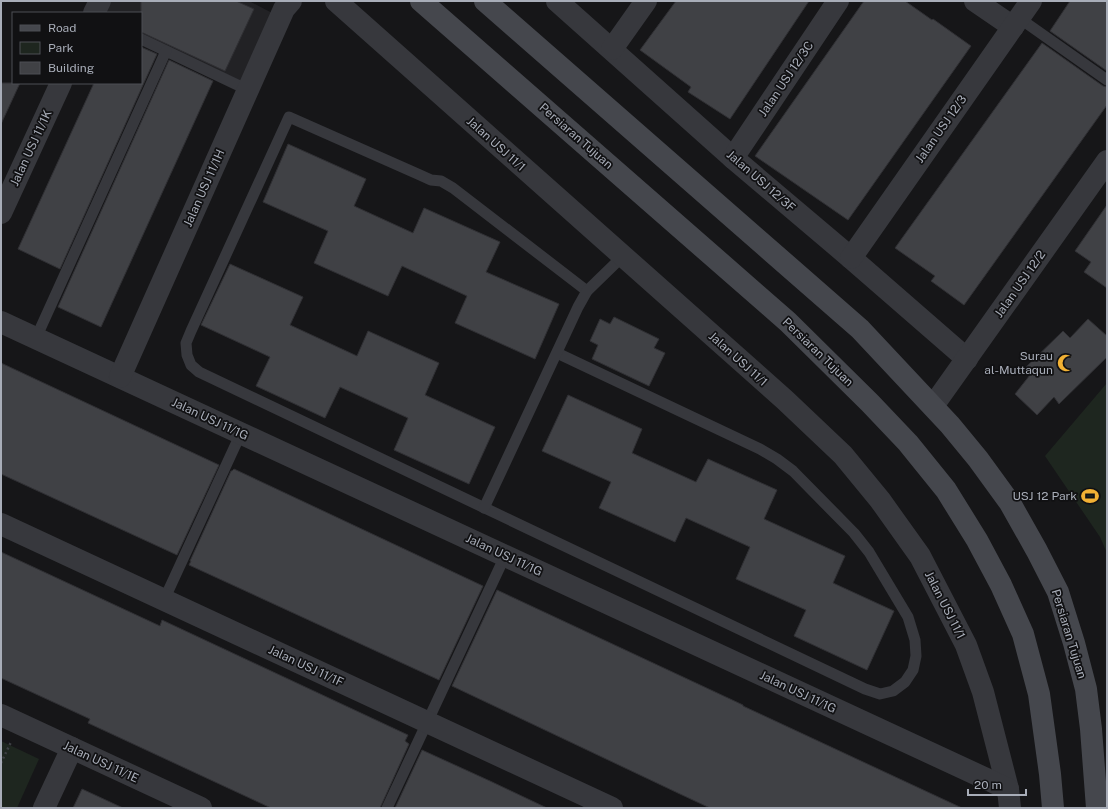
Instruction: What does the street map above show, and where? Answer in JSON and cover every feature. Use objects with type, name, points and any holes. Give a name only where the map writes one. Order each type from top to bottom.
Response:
[{"type":"main road","name":"Persiaran Tujuan","points":[[421,1],[788,322],[876,408],[908,443],[946,490],[978,540],[1001,585],[1022,634],[1039,694],[1053,808]]},
{"type":"main road","name":"Persiaran Tujuan","points":[[486,1],[860,329],[933,406],[978,459],[1010,503],[1058,592],[1074,643],[1086,689],[1091,729],[1097,808]]},
{"type":"street","points":[[94,12],[100,1]]},
{"type":"street","name":"Jalan USJ 11/1","points":[[336,1],[785,400],[843,456],[880,500],[920,556],[966,645],[982,692],[1009,798]]},
{"type":"street","name":"Jalan USJ 12/3F","points":[[557,1],[733,158],[967,358]]},
{"type":"street","points":[[612,49],[646,1]]},
{"type":"street","name":"Jalan USJ 12/3C","points":[[733,158],[838,1]]},
{"type":"street","points":[[975,1],[1021,16]]},
{"type":"street","name":"Jalan USJ 11/1H","points":[[120,377],[248,90],[282,4]]},
{"type":"street","name":"Jalan USJ 12/3","points":[[851,258],[1021,16]]},
{"type":"street","name":"Jalan USJ 11/1K","points":[[3,201],[62,84]]},
{"type":"street","name":"Jalan USJ 12/2","points":[[933,406],[1106,163]]},
{"type":"street","name":"Jalan USJ 11/1G","points":[[1,322],[505,556],[1009,798]]},
{"type":"street","name":"Jalan USJ 11/1F","points":[[1,524],[612,808]]},
{"type":"street","name":"Jalan USJ 11/1E","points":[[1,715],[201,808]]},
{"type":"street","points":[[44,808],[72,748]]},
{"type":"lane","points":[[1021,16],[1107,80]]},
{"type":"lane","points":[[142,39],[248,90]]},
{"type":"lane","points":[[36,338],[166,51]]},
{"type":"lane","points":[[557,353],[760,449],[793,471],[854,533],[869,552],[908,617],[915,640],[916,656],[913,670],[905,682],[893,691],[880,694],[865,689],[199,372],[190,365],[187,355],[186,343],[289,117],[431,180],[441,181],[453,188],[587,291]]},
{"type":"lane","points":[[484,508],[578,307],[587,291],[623,256]]},
{"type":"lane","points":[[164,600],[241,433]]},
{"type":"lane","points":[[387,808],[505,556]]},
{"type":"shaded area","points":[[110,1],[249,1],[274,14],[243,82],[142,34],[142,12],[105,12]]},
{"type":"green space","name":"USJ 12 Park","points":[[1107,383],[1107,553],[1100,537],[1045,456]]},
{"type":"green space","points":[[1,741],[39,759],[17,808],[1,808]]},
{"type":"building","points":[[141,1],[236,1],[254,9],[225,71],[142,32]]},
{"type":"building","points":[[676,1],[809,1],[730,119],[688,92],[691,87],[640,50]]},
{"type":"building","points":[[864,1],[905,1],[971,46],[848,220],[755,156]]},
{"type":"building","points":[[1070,1],[1107,1],[1107,71],[1050,31]]},
{"type":"building","points":[[1042,43],[1103,86],[1107,87],[1107,105],[964,305],[931,281],[935,276],[895,248]]},
{"type":"building","points":[[142,47],[157,54],[60,269],[18,249],[94,84],[142,84]]},
{"type":"building","points":[[169,60],[213,81],[101,327],[58,307]]},
{"type":"building","points":[[1,83],[20,84],[1,124]]},
{"type":"building","points":[[288,144],[366,179],[354,206],[413,233],[424,208],[500,242],[486,272],[559,304],[535,359],[455,323],[467,296],[402,266],[388,296],[314,263],[328,231],[263,202]]},
{"type":"building","points":[[1107,205],[1107,288],[1084,272],[1091,262],[1075,251]]},
{"type":"building","points":[[230,264],[303,297],[290,325],[357,356],[368,331],[439,363],[425,395],[495,427],[469,484],[394,450],[408,418],[340,387],[325,418],[256,386],[270,357],[201,325]]},
{"type":"building","points":[[614,317],[659,339],[654,348],[665,353],[649,386],[592,359],[598,345],[590,341],[600,319],[610,324]]},
{"type":"building","name":"Surau al-Muttaqun","points":[[1088,319],[1107,336],[1107,357],[1059,404],[1054,397],[1037,415],[1015,394],[1030,375],[1024,369],[1063,331],[1070,338]]},
{"type":"building","points":[[1,363],[219,465],[177,555],[1,474]]},
{"type":"building","points":[[568,395],[642,429],[632,453],[696,482],[708,459],[777,490],[764,519],[845,556],[833,583],[894,611],[867,670],[794,636],[806,610],[736,579],[750,547],[686,518],[675,542],[599,508],[611,482],[542,451]]},
{"type":"building","points":[[234,469],[483,586],[439,680],[189,565],[231,471]]},
{"type":"building","points":[[1,552],[160,626],[162,620],[408,735],[405,741],[409,744],[380,808],[271,808],[88,723],[90,719],[1,678]]},
{"type":"building","points":[[497,590],[962,808],[710,808],[680,794],[452,686]]},
{"type":"building","points":[[422,750],[490,781],[547,808],[395,808]]},
{"type":"building","points":[[82,789],[123,808],[73,808]]},
{"type":"place","name":"Surau al-Muttaqun","points":[[1066,363]]},
{"type":"place","name":"USJ 12 Park","points":[[1090,496]]}]
